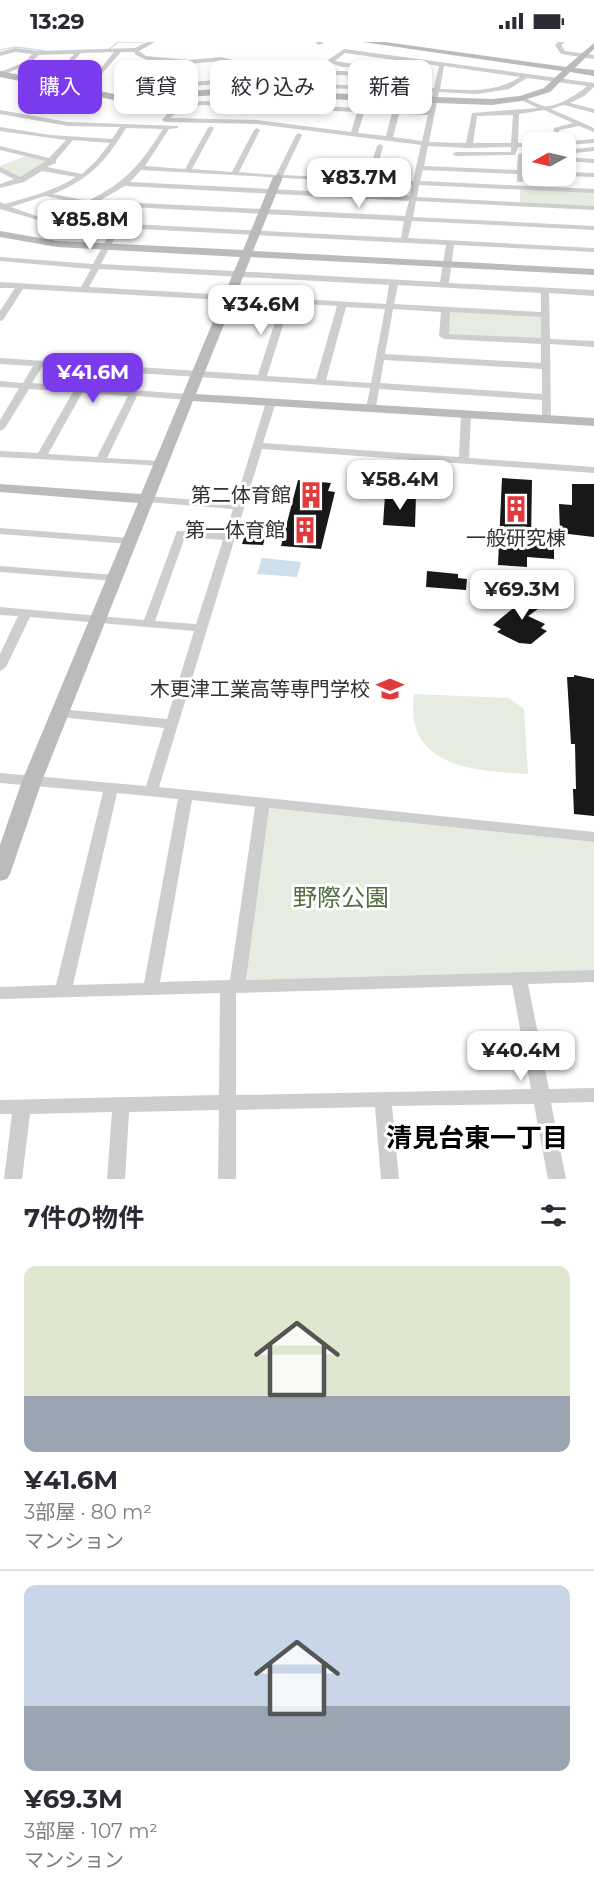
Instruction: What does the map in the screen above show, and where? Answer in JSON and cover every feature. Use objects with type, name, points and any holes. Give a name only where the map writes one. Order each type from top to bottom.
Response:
[{"type":"street","points":[[0,54],[15,50],[38,53],[118,52],[136,50],[152,42]]},
{"type":"street","points":[[366,42],[594,71]]},
{"type":"street","points":[[380,42],[570,68]]},
{"type":"street","points":[[562,42],[558,45],[563,53],[594,57]]},
{"type":"street","points":[[336,98],[477,103],[521,98],[547,90],[594,45]]},
{"type":"street","points":[[136,50],[138,54],[151,58],[170,60]]},
{"type":"street","points":[[348,65],[330,61],[344,51],[593,85]]},
{"type":"street","points":[[102,72],[118,52]]},
{"type":"street","points":[[0,74],[27,63],[38,53]]},
{"type":"street","points":[[72,60],[78,53]]},
{"type":"street","points":[[366,60],[368,54]]},
{"type":"street","points":[[198,61],[220,60]]},
{"type":"street","points":[[432,113],[442,64]]},
{"type":"street","points":[[477,92],[481,70]]},
{"type":"street","points":[[0,74],[18,78]]},
{"type":"street","points":[[432,91],[477,92],[509,87],[526,76]]},
{"type":"street","points":[[469,146],[474,114],[543,108],[583,94],[593,85]]},
{"type":"street","points":[[583,94],[594,96]]},
{"type":"street","points":[[521,98],[594,130]]},
{"type":"street","points":[[563,102],[594,111]]},
{"type":"street","points":[[210,104],[192,104],[177,108],[168,113],[165,120],[257,130],[320,130],[389,139],[424,148],[469,146],[522,152]]},
{"type":"street","points":[[0,112],[68,124],[166,127],[248,122],[299,135],[380,146],[516,151],[522,149]]},
{"type":"street","points":[[516,112],[516,151],[520,172],[518,246]]},
{"type":"street","points":[[187,171],[216,114]]},
{"type":"street","points":[[248,122],[252,114]]},
{"type":"street","points":[[281,129],[288,114]]},
{"type":"street","points":[[320,130],[324,114]]},
{"type":"street","points":[[354,135],[360,114]]},
{"type":"street","points":[[389,139],[395,114]]},
{"type":"street","points":[[404,240],[432,114]]},
{"type":"street","points":[[0,123],[17,116]]},
{"type":"street","points":[[556,132],[556,129],[579,124]]},
{"type":"street","points":[[1,206],[44,194],[83,176],[100,162],[124,126]]},
{"type":"street","points":[[89,203],[124,184],[141,168],[166,127]]},
{"type":"street","points":[[0,129],[114,141]]},
{"type":"street","points":[[234,174],[257,130]]},
{"type":"street","points":[[0,874],[32,782],[129,541],[278,177],[299,135]]},
{"type":"street","points":[[0,186],[21,180],[43,169],[53,161],[71,138]]},
{"type":"street","points":[[576,142],[594,141]]},
{"type":"street","points":[[370,181],[380,146]]},
{"type":"street","points":[[0,148],[53,161]]},
{"type":"street","points":[[576,151],[594,149]]},
{"type":"street","points":[[576,160],[594,161]]},
{"type":"street","points":[[141,168],[278,177],[594,191]]},
{"type":"street","points":[[420,168],[520,172]]},
{"type":"street","points":[[0,169],[21,180]]},
{"type":"street","points":[[43,169],[83,176]]},
{"type":"street","points":[[576,175],[594,176]]},
{"type":"street","points":[[124,184],[594,208]]},
{"type":"street","points":[[44,194],[89,203],[594,228]]},
{"type":"street","points":[[1,206],[24,215],[47,220],[594,250]]},
{"type":"street","points":[[84,289],[118,225]]},
{"type":"street","points":[[0,234],[39,242],[107,247],[594,272]]},
{"type":"street","points":[[444,285],[450,242]]},
{"type":"street","points":[[0,259],[594,293]]},
{"type":"street","points":[[371,408],[394,282]]},
{"type":"street","points":[[0,285],[546,315]]},
{"type":"street","points":[[0,318],[21,286]]},
{"type":"street","points":[[545,290],[547,420]]},
{"type":"street","points":[[261,379],[286,301]]},
{"type":"street","points":[[320,383],[342,304]]},
{"type":"street","points":[[446,309],[444,336],[594,344]]},
{"type":"street","points":[[381,357],[547,366]]},
{"type":"street","points":[[0,361],[375,387],[547,396]]},
{"type":"street","points":[[0,428],[39,364]]},
{"type":"street","points":[[0,384],[594,422]]},
{"type":"street","points":[[42,456],[79,389]]},
{"type":"street","points":[[101,460],[134,393]]},
{"type":"street","points":[[151,791],[237,506],[271,402]]},
{"type":"street","points":[[464,461],[466,414]]},
{"type":"street","points":[[258,446],[594,470]]},
{"type":"street","points":[[0,454],[161,464]]},
{"type":"street","points":[[0,488],[237,506]]},
{"type":"street","points":[[0,531],[129,541]]},
{"type":"street","points":[[148,624],[181,533],[228,537]]},
{"type":"street","points":[[0,569],[115,578]]},
{"type":"street","points":[[0,611],[200,628]]},
{"type":"street","points":[[0,667],[26,613]]},
{"type":"street","points":[[60,713],[171,724]]},
{"type":"street","points":[[0,778],[151,791],[594,837]]},
{"type":"street","points":[[63,991],[111,788]]},
{"type":"street","points":[[151,988],[186,795]]},
{"type":"street","points":[[227,1179],[227,1102],[233,986],[263,803]]},
{"type":"street","points":[[0,993],[594,976]]},
{"type":"street","points":[[519,978],[557,1179]]},
{"type":"street","points":[[0,1107],[594,1095]]},
{"type":"street","points":[[382,1099],[390,1179]]},
{"type":"street","points":[[116,1179],[121,1104]]},
{"type":"street","points":[[13,1179],[22,1106]]},
{"type":"green space","points":[[28,155],[53,161],[21,180],[0,169],[0,166]]},
{"type":"green space","points":[[520,188],[594,191],[594,208],[520,204]]},
{"type":"green space","points":[[446,309],[546,315],[546,341],[444,336]]},
{"type":"green space","points":[[414,694],[509,698],[524,709],[528,774],[466,767],[447,761],[432,751],[420,737],[414,719]]},
{"type":"green space","name":"野際公園","points":[[267,808],[594,842],[594,970],[246,980]]},
{"type":"water","points":[[262,558],[301,562],[297,577],[257,574]]},
{"type":"building","name":"一般研究棟","points":[[502,478],[532,480],[531,539],[554,541],[554,559],[527,557],[527,567],[498,565]]},
{"type":"building","points":[[298,480],[331,483],[328,491],[335,492],[321,549],[281,546]]},
{"type":"building","points":[[572,484],[594,484],[594,537],[560,533],[559,504],[572,505]]},
{"type":"building","points":[[385,495],[416,496],[415,527],[383,525]]},
{"type":"building","points":[[249,523],[269,524],[263,545],[242,544]]},
{"type":"building","points":[[427,571],[458,574],[458,578],[467,579],[466,590],[426,587]]},
{"type":"building","points":[[519,592],[545,604],[528,616],[545,624],[541,628],[547,631],[531,644],[519,643],[497,632],[501,629],[493,625],[517,605],[507,600]]},
{"type":"building","points":[[574,675],[594,679],[594,816],[574,814],[575,744],[571,744],[567,677],[574,677]]},
{"type":"waterway","points":[[108,50],[118,42],[143,42]]},
{"type":"waterway","points":[[0,50],[16,47],[45,51]]},
{"type":"place","name":"第二体育館","points":[[311,495]]},
{"type":"place","name":"一般研究棟","points":[[516,509]]},
{"type":"place","name":"第一体育館","points":[[305,530]]},
{"type":"place","name":"木更津工業高等専門学校","points":[[390,689]]},
{"type":"district","name":"清見台東一丁目","points":[[477,1138]]}]
